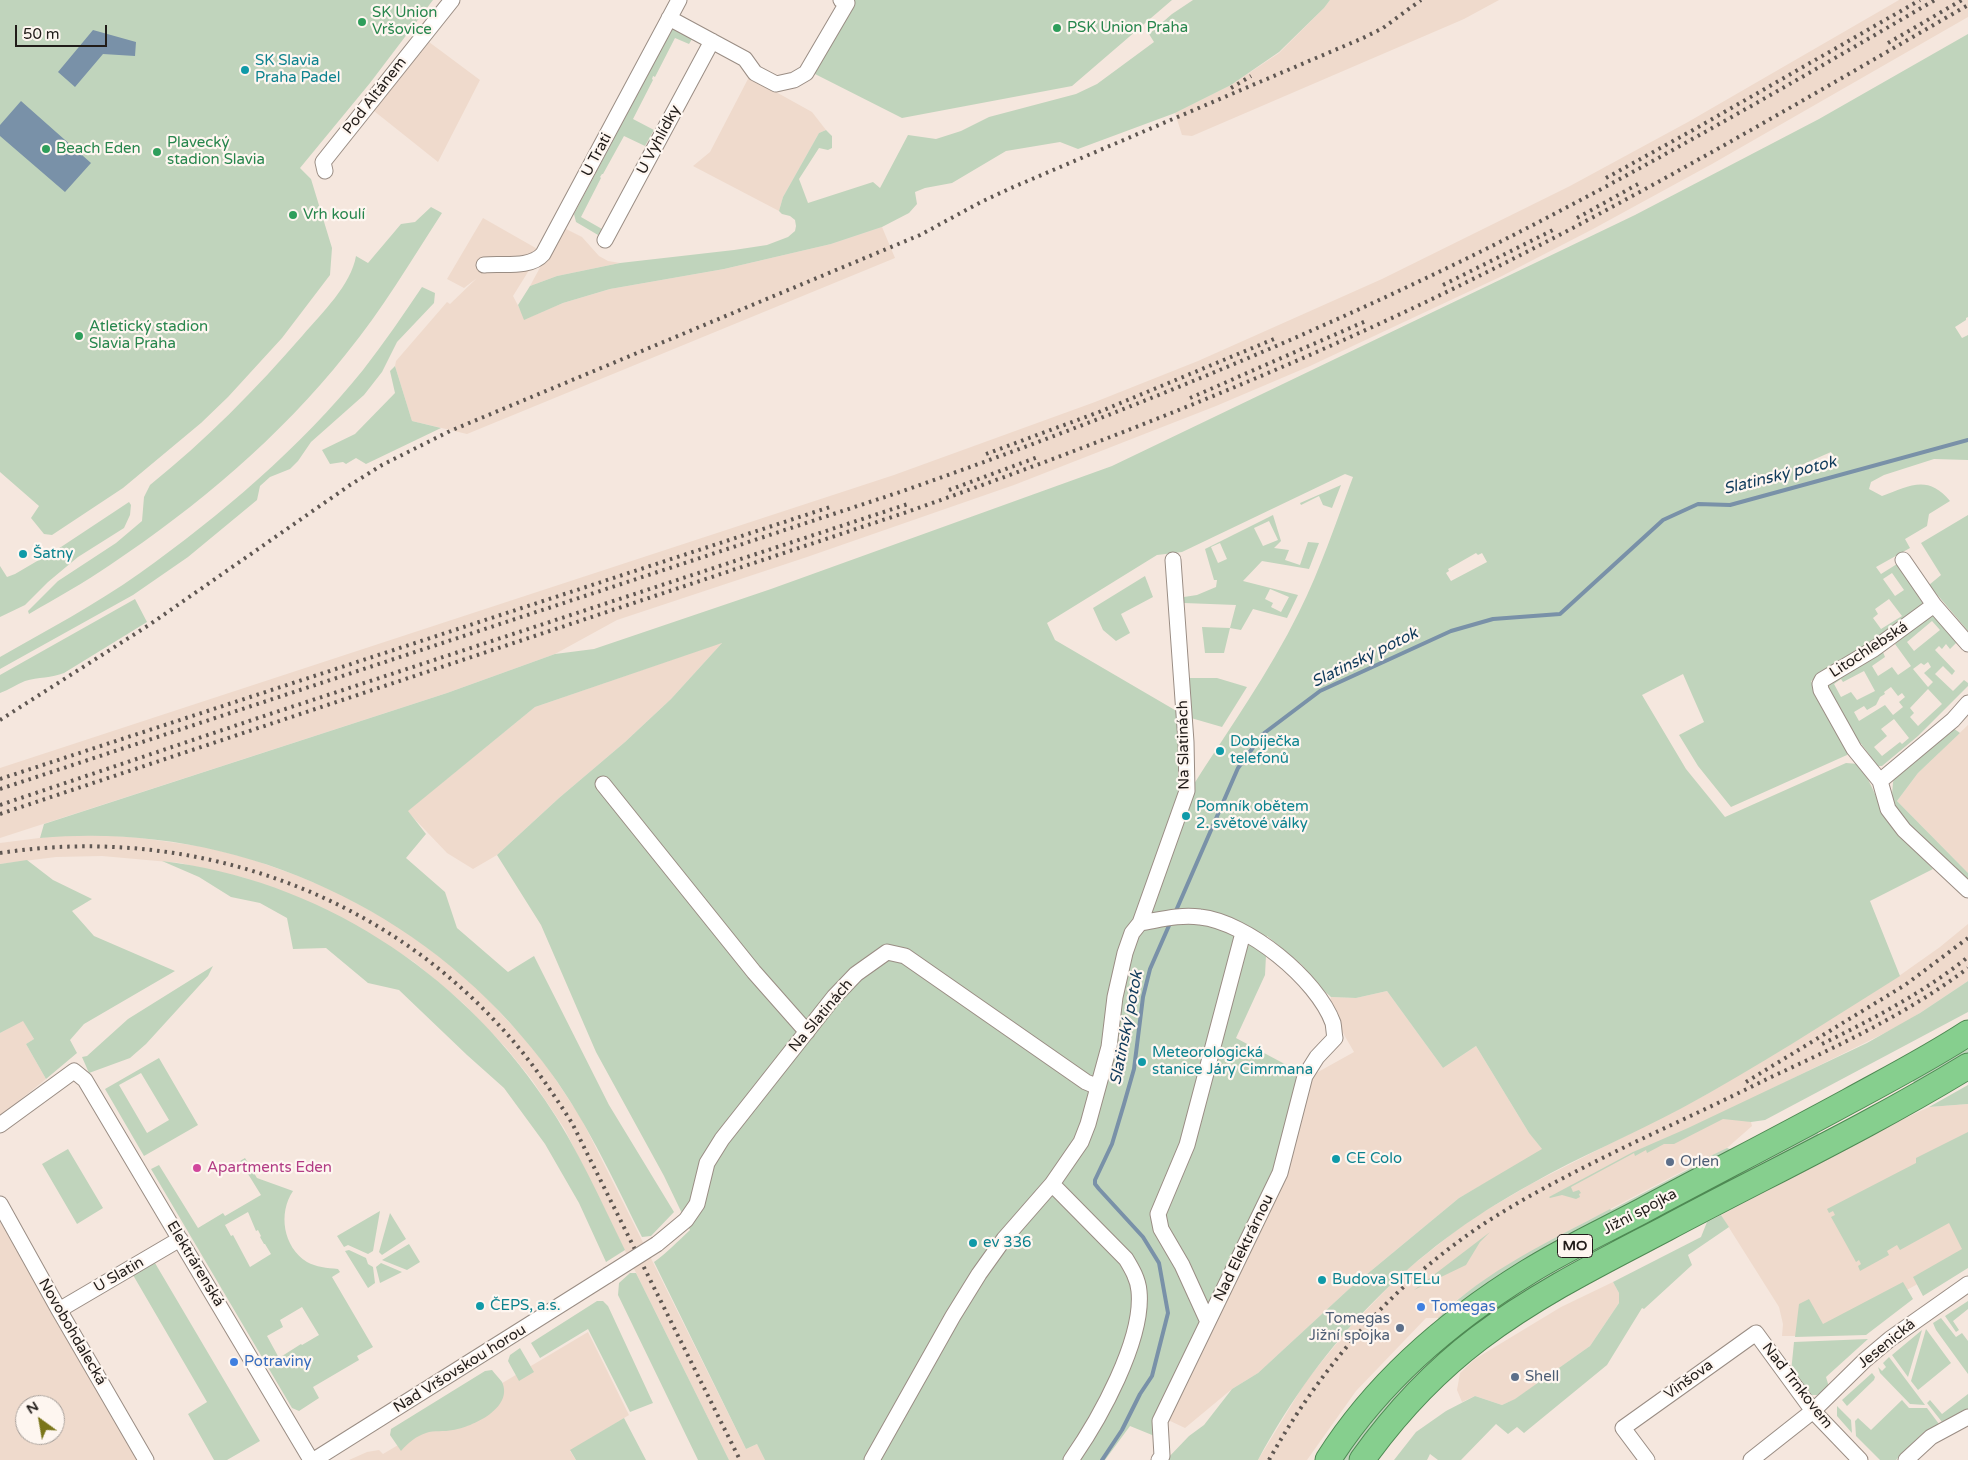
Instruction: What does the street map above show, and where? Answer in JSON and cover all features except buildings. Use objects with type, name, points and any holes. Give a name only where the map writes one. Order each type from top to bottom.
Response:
[{"type":"highway","name":"Jižní spojka","points":[[1328,1460],[1365,1410],[1404,1367],[1448,1328],[1496,1293],[1554,1257],[1814,1121],[1968,1033]]},
{"type":"highway","name":"Jižní spojka","points":[[1362,1460],[1392,1421],[1430,1380],[1457,1356],[1502,1322],[1587,1270],[1879,1117],[1968,1066]]},
{"type":"street","name":"Pod Altánem","points":[[326,171],[323,162],[452,0]]},
{"type":"street","name":"U Trati","points":[[484,265],[528,263],[537,260],[543,254],[679,0]]},
{"type":"street","points":[[669,18],[745,59],[755,73],[776,84],[794,80],[806,74],[847,3],[841,0]]},
{"type":"street","name":"U Vyhlídky","points":[[605,240],[712,41]]},
{"type":"street","name":"Na Slatinách","points":[[872,1460],[953,1316],[979,1274],[1004,1239],[1052,1184],[1080,1142],[1088,1124],[1109,1048],[1119,976],[1132,933],[1140,923],[1187,791],[1186,742],[1173,560]]},
{"type":"street","points":[[1903,560],[1934,605],[1968,644]]},
{"type":"street","name":"Litochlebská","points":[[1934,605],[1874,649],[1822,680],[1820,684],[1823,696],[1860,756],[1880,781],[1888,809],[1895,820],[1968,890]]},
{"type":"street","points":[[1880,781],[1953,720],[1968,703]]},
{"type":"street","points":[[603,784],[754,972],[807,1032]]},
{"type":"street","points":[[1140,923],[1179,917],[1208,918],[1243,933],[1187,1145],[1158,1214],[1161,1229],[1182,1266],[1208,1322]]},
{"type":"street","name":"Nad Elektrárnou","points":[[1159,1460],[1162,1456],[1160,1421],[1280,1173],[1305,1076],[1317,1057],[1335,1038],[1333,1024],[1314,992],[1289,964],[1255,939],[1243,933]]},
{"type":"street","name":"Na Slatinách","points":[[657,1244],[686,1220],[697,1204],[707,1163],[722,1139],[834,997],[856,974],[888,952],[905,956],[1086,1082],[1098,1087]]},
{"type":"street","name":"Elektrárenská","points":[[0,1124],[74,1072],[85,1080],[313,1460]]},
{"type":"street","points":[[1052,1184],[1126,1259],[1134,1272],[1139,1290],[1136,1326],[1126,1357],[1098,1415],[1071,1460]]},
{"type":"street","name":"Novobohdalecká","points":[[0,1204],[146,1460]]},
{"type":"street","name":"U Slatin","points":[[59,1310],[180,1239]]},
{"type":"street","name":"Nad Vršovskou horou","points":[[313,1460],[657,1244]]},
{"type":"street","name":"Jesenická","points":[[1751,1460],[1813,1411],[1865,1360],[1890,1339],[1968,1284]]},
{"type":"street","name":"Nad Trnkovem","points":[[1756,1333],[1813,1411],[1860,1460]]},
{"type":"street","name":"Vinšova","points":[[1647,1460],[1623,1428],[1756,1333]]},
{"type":"street","points":[[1906,1460],[1932,1437],[1968,1417]]},
{"type":"shaded area","points":[[1330,0],[1499,0],[1464,19],[1192,136],[1182,135],[1175,113],[1231,85],[1279,53]]},
{"type":"shaded area","points":[[1899,0],[1968,0],[1968,17],[1712,164],[1593,229],[1500,277],[1310,366],[1216,406],[1014,485],[807,557],[617,620],[555,654],[447,693],[0,838],[0,768],[894,475],[1095,402],[1198,361],[1382,279],[1570,186],[1688,122]]},
{"type":"shaded area","points":[[429,42],[480,80],[438,162],[374,111]]},
{"type":"shaded area","points":[[749,77],[812,112],[826,130],[819,133],[783,197],[779,211],[693,166],[710,152]]},
{"type":"shaded area","points":[[483,218],[541,251],[513,296],[525,319],[563,303],[610,289],[724,269],[831,244],[882,227],[895,258],[467,434],[412,421],[395,366],[396,361],[447,302],[450,304],[477,278],[464,288],[447,279]]},
{"type":"shaded area","points":[[562,227],[582,237],[599,256],[608,261],[620,263],[557,276],[530,286]]},
{"type":"shaded area","points":[[723,642],[671,699],[625,742],[559,798],[497,855],[473,869],[447,853],[407,811],[535,707]]},
{"type":"shaded area","points":[[1968,725],[1968,873],[1897,801],[1918,773]]},
{"type":"shaded area","points":[[102,835],[141,838],[205,847],[251,859],[301,877],[336,892],[395,924],[443,959],[477,988],[522,1036],[548,1068],[581,1118],[746,1449],[757,1444],[765,1460],[729,1460],[564,1128],[532,1080],[507,1049],[463,1003],[414,962],[365,931],[313,904],[245,878],[180,863],[102,856],[56,857],[0,864],[0,843],[55,836]]},
{"type":"shaded area","points":[[1968,924],[1968,981],[1905,1023],[1723,1113],[1751,1122],[1752,1126],[1727,1148],[1551,1240],[1478,1285],[1454,1302],[1438,1318],[1426,1318],[1356,1391],[1307,1460],[1258,1460],[1306,1381],[1350,1327],[1400,1275],[1454,1232],[1478,1215],[1531,1184],[1709,1093],[1899,976],[1940,947]]},
{"type":"shaded area","points":[[1387,991],[1443,1068],[1476,1046],[1529,1133],[1543,1150],[1459,1198],[1349,1289],[1258,1373],[1232,1389],[1185,1428],[1166,1419],[1309,1077],[1354,1052],[1328,1007],[1331,997],[1356,998]]},
{"type":"shaded area","points":[[23,1020],[34,1039],[26,1044],[46,1079],[0,1116],[0,1033]]},
{"type":"shaded area","points":[[1968,1104],[1968,1256],[1896,1296],[1851,1333],[1782,1336],[1783,1324],[1779,1307],[1721,1215],[1929,1107]]},
{"type":"shaded area","points":[[0,1218],[143,1460],[0,1460]]},
{"type":"shaded area","points":[[1613,1282],[1619,1293],[1619,1303],[1590,1346],[1516,1399],[1502,1405],[1475,1396],[1462,1402],[1457,1390],[1460,1373],[1475,1359],[1561,1307]]},
{"type":"shaded area","points":[[588,1332],[629,1415],[570,1451],[576,1460],[349,1460],[367,1452],[379,1450],[383,1454]]},
{"type":"green space","points":[[0,0],[433,0],[370,83],[300,168],[311,179],[332,248],[330,275],[282,338],[228,397],[201,423],[123,488],[52,535],[44,534],[31,518],[39,506],[0,472]]},
{"type":"green space","points":[[852,0],[1172,0],[1072,86],[902,118],[813,73],[854,2]]},
{"type":"green space","points":[[1193,0],[1330,0],[1279,52],[1231,85],[1175,113],[1078,149],[1060,142],[1006,151],[952,183],[925,188],[915,192],[917,204],[909,213],[882,227],[831,244],[724,269],[610,289],[563,303],[524,320],[518,305],[530,286],[557,276],[620,263],[767,245],[788,237],[795,231],[796,226],[795,220],[779,211],[783,197],[819,133],[826,130],[832,136],[832,148],[828,150],[819,148],[799,179],[808,203],[873,182],[880,188],[908,135],[936,139],[961,131],[989,117],[1076,94],[1097,84],[1154,42],[1149,34],[1172,14]]},
{"type":"green space","points":[[675,28],[691,36],[692,39],[689,44],[675,38],[655,77],[653,76],[653,80],[633,119],[654,130],[645,146],[624,136],[600,177],[581,217],[602,229],[598,235],[576,222],[574,214],[672,29]]},
{"type":"green space","points":[[1968,34],[1968,317],[1955,327],[1962,338],[1968,335],[1968,460],[1934,459],[1884,475],[1871,482],[1869,489],[1882,496],[1910,486],[1926,485],[1934,487],[1950,501],[1929,514],[1927,526],[1905,539],[1910,548],[1876,567],[1881,574],[1897,564],[1924,605],[1875,642],[1811,681],[1849,753],[1731,807],[1698,766],[1679,735],[1704,722],[1683,674],[1642,695],[1686,769],[1725,817],[1846,763],[1859,764],[1891,823],[1933,869],[1870,901],[1900,976],[1710,1093],[1531,1184],[1487,1210],[1447,1238],[1409,1268],[1374,1301],[1341,1337],[1311,1375],[1258,1460],[1166,1460],[1189,1436],[1204,1425],[1232,1389],[1258,1373],[1349,1289],[1459,1198],[1542,1149],[1529,1133],[1476,1046],[1443,1068],[1387,991],[1356,998],[1331,997],[1302,965],[1267,936],[1265,975],[1236,1038],[1309,1077],[1284,1176],[1157,1437],[1130,1426],[1105,1460],[765,1460],[757,1444],[746,1449],[654,1262],[690,1230],[664,1176],[596,1052],[541,925],[497,855],[671,699],[722,643],[535,707],[408,811],[426,834],[406,858],[445,892],[457,928],[508,972],[534,956],[609,1105],[674,1212],[651,1236],[642,1237],[584,1125],[542,1061],[495,1006],[441,959],[383,918],[320,885],[253,860],[183,844],[112,836],[40,838],[44,824],[447,693],[555,654],[594,649],[771,589],[1112,466],[1635,215],[1819,119]],"holes":[[[1831,452],[1835,460],[1830,462],[1831,466],[1803,477],[1799,466]],[[1345,474],[1353,477],[1328,545],[1299,612],[1261,679],[1192,787],[1180,713],[1055,640],[1047,623],[1157,555],[1182,552]],[[1476,553],[1478,555],[1482,553],[1487,562],[1451,581],[1446,573],[1449,571],[1448,569]],[[1892,573],[1904,590],[1895,596],[1883,579]],[[1889,599],[1902,616],[1881,629],[1873,618],[1878,614],[1875,609]]]},
{"type":"green space","points":[[431,207],[442,213],[396,285],[346,354],[294,414],[236,469],[175,519],[100,572],[29,614],[28,611],[58,581],[116,543],[142,521],[144,497],[150,485],[211,432],[285,355],[327,308],[342,288],[353,267],[356,256],[368,263],[401,224],[415,222]]},
{"type":"green space","points":[[422,287],[435,293],[434,303],[397,342],[382,372],[364,395],[311,442],[290,469],[270,477],[260,486],[257,500],[188,557],[133,595],[0,669],[0,657],[123,585],[200,528],[258,479],[313,426],[363,370]]},
{"type":"green space","points":[[395,366],[412,421],[441,428],[366,464],[356,458],[346,464],[343,462],[330,464],[322,450],[355,434],[395,393],[390,371]]},
{"type":"green space","points":[[1341,485],[1332,508],[1323,505],[1319,496],[1301,505],[1300,503]]},
{"type":"green space","points":[[129,502],[131,505],[130,515],[124,528],[78,557],[48,582],[25,605],[0,617],[0,566],[7,577],[15,574],[61,547]]},
{"type":"green space","points":[[1273,515],[1281,541],[1274,548],[1289,550],[1285,560],[1300,565],[1308,542],[1319,543],[1309,569],[1262,561],[1243,581],[1298,595],[1287,618],[1253,609],[1241,630],[1230,628],[1236,605],[1184,603],[1184,597],[1197,595],[1216,587],[1217,580],[1214,580],[1205,549]],"holes":[[[1269,521],[1278,540],[1263,546],[1254,528]],[[1220,543],[1227,559],[1218,563],[1211,547]],[[1270,589],[1289,597],[1281,612],[1271,607],[1273,603],[1265,599]]]},
{"type":"green space","points":[[1968,515],[1968,631],[1929,585],[1941,575],[1921,543]]},
{"type":"green space","points":[[1145,576],[1153,597],[1121,614],[1130,633],[1116,641],[1103,630],[1093,608]]},
{"type":"green space","points":[[135,599],[147,622],[64,673],[25,681],[0,693],[0,675]]},
{"type":"green space","points":[[1932,614],[1957,642],[1950,649],[1946,644],[1942,649],[1939,646],[1935,650],[1955,671],[1952,675],[1943,666],[1935,674],[1953,691],[1964,680],[1968,683],[1968,686],[1918,736],[1882,766],[1878,766],[1849,728],[1827,689],[1829,684],[1883,652],[1885,657],[1872,666],[1878,676],[1892,667],[1898,675],[1911,666],[1895,644]],"holes":[[[1932,621],[1940,630],[1914,651],[1907,642]],[[1928,662],[1931,667],[1924,673],[1933,682],[1928,687],[1913,669],[1921,663],[1924,665]],[[1864,671],[1875,691],[1857,700],[1851,692],[1841,697],[1834,684],[1841,679],[1843,682]],[[1891,687],[1898,696],[1902,693],[1905,697],[1899,702],[1903,707],[1893,715],[1885,705],[1859,721],[1854,712],[1864,706],[1867,710],[1876,705],[1880,697],[1885,694],[1884,692]],[[1928,689],[1942,704],[1918,726],[1910,717],[1914,713],[1910,708]],[[1894,719],[1909,738],[1902,744],[1900,742],[1882,756],[1874,747],[1887,736],[1881,729]]]},
{"type":"green space","points":[[1202,627],[1230,628],[1224,653],[1205,653]]},
{"type":"green space","points":[[1187,678],[1217,678],[1247,687],[1222,727],[1191,718]]},
{"type":"green space","points":[[1953,728],[1960,733],[1918,773],[1897,801],[1968,873],[1968,885],[1897,818],[1892,796],[1893,782],[1897,774]]},
{"type":"green space","points":[[27,860],[53,880],[92,899],[72,911],[94,936],[175,971],[84,1024],[70,1040],[77,1053],[46,1079],[26,1044],[34,1039],[23,1021],[0,1033],[0,864]]},
{"type":"green space","points":[[162,861],[219,871],[275,888],[329,911],[379,939],[427,972],[471,1011],[510,1053],[545,1100],[578,1155],[625,1250],[606,1262],[579,1203],[545,1144],[504,1088],[399,990],[368,983],[326,948],[293,949],[287,918],[260,903],[231,897],[199,877]]},
{"type":"green space","points":[[213,966],[208,976],[146,1044],[130,1058],[89,1073],[82,1057],[87,1056],[128,1019]]},
{"type":"green space","points":[[1968,981],[1968,1012],[1765,1120],[1751,1122],[1723,1119],[1674,1144],[1664,1144],[1647,1153],[1646,1150],[1635,1156],[1634,1153],[1571,1187],[1573,1192],[1579,1190],[1581,1193],[1579,1194],[1580,1197],[1576,1199],[1562,1195],[1549,1197],[1633,1152],[1867,1043],[1920,1013]]},
{"type":"green space","points":[[1968,1046],[1968,1053],[1915,1085],[1912,1079]]},
{"type":"green space","points":[[159,1058],[198,1125],[144,1156],[105,1089]],"holes":[[[141,1073],[169,1120],[147,1133],[119,1085]]]},
{"type":"green space","points":[[1968,1085],[1968,1104],[1929,1107]]},
{"type":"green space","points":[[1817,1132],[1819,1135],[1672,1213],[1369,1430],[1348,1460],[1341,1460],[1400,1386],[1463,1328],[1561,1265]]},
{"type":"green space","points":[[1968,1132],[1968,1268],[1923,1296],[1913,1277],[1962,1249],[1949,1223],[1900,1250],[1897,1245],[1887,1251],[1889,1255],[1860,1271],[1858,1266],[1861,1264],[1859,1260],[1856,1262],[1831,1217],[1835,1215],[1833,1211],[1829,1213],[1827,1209],[1916,1163],[1916,1158]]},
{"type":"green space","points":[[1727,1148],[1732,1150],[1488,1284],[1438,1319],[1456,1301],[1520,1257]]},
{"type":"green space","points":[[68,1149],[103,1208],[77,1224],[42,1164]]},
{"type":"green space","points":[[245,1158],[257,1178],[293,1191],[285,1209],[285,1229],[288,1239],[299,1256],[310,1264],[338,1269],[340,1272],[332,1277],[373,1347],[357,1356],[359,1360],[313,1387],[319,1398],[299,1411],[292,1408],[151,1169],[159,1165],[198,1228],[223,1213],[225,1216],[261,1195],[240,1161]],"holes":[[[248,1212],[256,1231],[258,1230],[260,1237],[271,1254],[250,1267],[233,1235],[231,1236],[225,1225]],[[302,1307],[319,1335],[279,1358],[267,1336],[283,1327],[280,1320]]]},
{"type":"green space","points":[[380,1211],[373,1251],[368,1254],[348,1245],[344,1247],[337,1236]]},
{"type":"green space","points":[[390,1213],[406,1239],[382,1255],[379,1252]]},
{"type":"green space","points":[[1721,1215],[1729,1227],[1688,1255],[1692,1265],[1644,1309],[1642,1308],[1607,1365],[1524,1433],[1517,1427],[1508,1434],[1496,1424],[1461,1460],[1438,1460],[1430,1454],[1427,1460],[1394,1460],[1416,1432],[1446,1411],[1475,1396],[1502,1405],[1515,1399],[1590,1346],[1619,1303],[1619,1293],[1613,1282],[1701,1237],[1707,1222]]},
{"type":"green space","points":[[1490,1232],[1480,1242],[1466,1265],[1414,1290]]},
{"type":"green space","points":[[409,1244],[420,1262],[407,1270],[382,1260]]},
{"type":"green space","points":[[349,1250],[366,1258],[368,1264],[373,1267],[375,1283],[368,1288],[345,1251]]},
{"type":"green space","points":[[155,1263],[260,1441],[227,1460],[214,1460],[188,1414],[207,1402],[133,1275]]},
{"type":"green space","points":[[381,1263],[402,1272],[380,1283],[376,1267]]},
{"type":"green space","points":[[630,1273],[636,1273],[729,1460],[698,1460],[618,1295],[619,1283]]},
{"type":"green space","points":[[1903,1282],[1913,1299],[1866,1335],[1795,1337],[1799,1304],[1809,1299],[1823,1324]]},
{"type":"green space","points":[[597,1301],[603,1301],[608,1306],[653,1403],[630,1412],[588,1329],[540,1358],[531,1343]]},
{"type":"green space","points":[[1968,1301],[1968,1309],[1953,1321],[1959,1330],[1956,1332],[1945,1316]]},
{"type":"green space","points":[[1941,1318],[1956,1337],[1962,1333],[1968,1341],[1968,1374],[1936,1330],[1933,1323]]},
{"type":"green space","points":[[1926,1329],[1951,1363],[1918,1390],[1911,1381]]},
{"type":"green space","points":[[1922,1330],[1908,1377],[1892,1355]]},
{"type":"green space","points":[[1868,1339],[1826,1377],[1829,1387],[1817,1395],[1810,1395],[1791,1372],[1794,1342]]},
{"type":"green space","points":[[520,1348],[534,1372],[519,1381],[508,1361],[510,1355]]},
{"type":"green space","points":[[1889,1357],[1925,1405],[1910,1404],[1880,1373],[1878,1367],[1882,1371],[1886,1367],[1883,1363]]},
{"type":"green space","points":[[492,1370],[502,1382],[504,1391],[502,1400],[497,1408],[489,1415],[470,1425],[453,1430],[429,1432],[422,1435],[412,1440],[401,1451],[390,1435],[391,1429],[485,1371]]},
{"type":"green space","points":[[1872,1373],[1875,1377],[1874,1380],[1847,1406],[1842,1400]]},
{"type":"green space","points":[[1968,1394],[1968,1409],[1942,1422],[1927,1403],[1930,1400],[1942,1414]]},
{"type":"green space","points":[[1902,1400],[1909,1408],[1927,1408],[1939,1424],[1922,1434],[1896,1460],[1880,1460],[1856,1436],[1855,1421],[1858,1418],[1871,1430]]},
{"type":"green space","points":[[1837,1406],[1851,1420],[1852,1433],[1837,1416]]},
{"type":"green space","points":[[624,1418],[646,1460],[576,1460],[570,1450]]},
{"type":"water","points":[[93,30],[136,42],[135,56],[103,54],[75,87],[58,72]]},
{"type":"water","name":"Beach Eden","points":[[21,101],[91,163],[65,192],[0,136],[0,125]]},
{"type":"waterway","name":"Slatinský potok","points":[[1175,913],[1238,768],[1263,734],[1320,691],[1451,631],[1493,619],[1560,614],[1663,520],[1698,504],[1730,505],[1968,440]]},
{"type":"waterway","name":"Slatinský potok","points":[[1102,1460],[1122,1430],[1140,1394],[1152,1376],[1168,1313],[1159,1263],[1143,1237],[1099,1189],[1095,1184],[1095,1180],[1112,1144],[1134,1069],[1143,997],[1150,969],[1171,921]]},
{"type":"railway","points":[[0,720],[149,625],[350,485],[382,465],[450,431],[920,235],[1011,188],[1363,38],[1383,28],[1421,0]]},
{"type":"railway","points":[[1606,178],[1920,0]]},
{"type":"railway","points":[[0,789],[900,492],[1049,438],[1197,379],[1270,349],[1414,284],[1543,220],[1712,128],[1935,0]]},
{"type":"railway","points":[[1888,43],[1962,0]]},
{"type":"railway","points":[[0,814],[907,512],[1132,429],[1206,399],[1353,336],[1497,267],[1617,205],[1968,5]]},
{"type":"railway","points":[[1231,88],[1251,76]]},
{"type":"railway","points":[[1577,218],[1638,184]]},
{"type":"railway","points":[[1443,285],[1555,229]]},
{"type":"railway","points":[[1190,398],[1366,321]]},
{"type":"railway","points":[[986,454],[1099,412],[1274,339]]},
{"type":"railway","points":[[949,490],[1038,457]]},
{"type":"railway","points":[[0,805],[911,503]]},
{"type":"railway","points":[[0,779],[830,507]]},
{"type":"railway","points":[[0,853],[68,847],[136,848],[203,858],[268,876],[331,901],[390,934],[445,974],[495,1021],[516,1045],[572,1123],[740,1460]]},
{"type":"railway","points":[[1746,1082],[1905,985],[1968,938]]},
{"type":"railway","points":[[1822,1044],[1897,1005],[1968,957]]},
{"type":"railway","points":[[1269,1460],[1312,1391],[1363,1328],[1420,1272],[1485,1223],[1540,1190],[1597,1161],[1872,1028],[1921,1000],[1968,968]]},
{"type":"place","name":"SK Union Vršovice","points":[[362,22]]},
{"type":"place","name":"PSK Union Praha","points":[[1057,28]]},
{"type":"place","name":"SK Slavia Praha Padel","points":[[245,70]]},
{"type":"place","name":"Beach Eden","points":[[46,149]]},
{"type":"place","name":"Plavecký stadion Slavia","points":[[157,152]]},
{"type":"place","name":"Vrh koulí","points":[[293,215]]},
{"type":"place","name":"Atletický stadion Slavia Praha","points":[[79,336]]},
{"type":"place","name":"Šatny","points":[[23,554]]},
{"type":"place","name":"Dobíječka telefonů","points":[[1220,751]]},
{"type":"place","name":"Pomník obětem 2. světové války","points":[[1186,816]]},
{"type":"place","name":"Meteorologická stanice Járy Cimrmana","points":[[1142,1062]]},
{"type":"place","name":"CE Colo","points":[[1336,1159]]},
{"type":"place","name":"Orlen","points":[[1670,1162]]},
{"type":"place","name":"Apartments Eden","points":[[197,1168]]},
{"type":"place","name":"ev 336","points":[[973,1243]]},
{"type":"place","name":"Budova SITELu","points":[[1322,1280]]},
{"type":"place","name":"ČEPS, a.s.","points":[[480,1306]]},
{"type":"place","name":"Tomegas","points":[[1421,1307]]},
{"type":"place","name":"Tomegas Jižní spojka","points":[[1400,1328]]},
{"type":"place","name":"Potraviny","points":[[234,1362]]},
{"type":"place","name":"Shell","points":[[1515,1377]]}]
